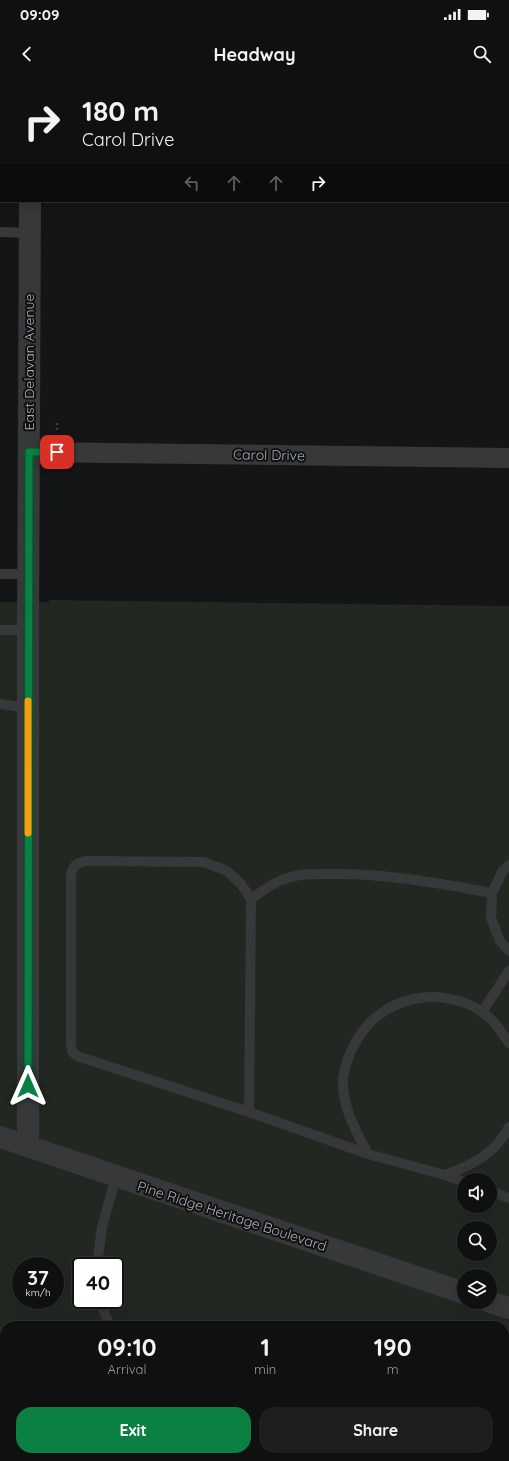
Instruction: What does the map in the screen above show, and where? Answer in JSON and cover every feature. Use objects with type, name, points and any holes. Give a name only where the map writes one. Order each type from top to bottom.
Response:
[{"type":"street","name":"East Delavan Avenue","points":[[28,1146],[28,574],[30,202]]},
{"type":"street","name":"Carol Drive","points":[[29,452],[509,458]]},
{"type":"street","name":"Pine Ridge Heritage Boulevard","points":[[0,1137],[457,1291]]},
{"type":"street","points":[[497,1304],[509,1308]]},
{"type":"lane","points":[[0,232],[30,233]]},
{"type":"lane","points":[[0,574],[28,574]]},
{"type":"lane","points":[[0,630],[28,630]]},
{"type":"lane","points":[[0,704],[28,708]]},
{"type":"lane","points":[[249,1112],[251,899],[241,884],[226,871],[204,862],[78,862],[73,867],[71,874],[71,1043],[72,1051],[77,1056],[249,1112],[368,1154],[457,1179]]},
{"type":"lane","points":[[509,865],[503,870],[492,893],[491,918],[500,941],[509,951]]},
{"type":"lane","points":[[251,899],[274,883],[292,876],[315,874],[345,874],[405,878],[492,893]]},
{"type":"lane","points":[[482,1012],[509,971]]},
{"type":"lane","points":[[368,1154],[355,1130],[346,1106],[343,1079],[349,1053],[362,1030],[381,1012],[405,1000],[432,996],[458,1000],[482,1012],[499,1027],[509,1043]]},
{"type":"lane","points":[[445,1175],[471,1165],[490,1152],[505,1135],[509,1127]]},
{"type":"lane","points":[[98,1257],[102,1227],[116,1177]]},
{"type":"lane","points":[[497,1194],[509,1198]]},
{"type":"lane","points":[[103,1309],[108,1321]]},
{"type":"path","points":[[57,423],[57,431]]},
{"type":"shaded area","points":[[49,600],[509,606],[509,1321],[0,1321],[0,602],[49,602]]},
{"type":"slow traffic","points":[[28,701],[28,833]]},
{"type":"route","points":[[28,1086],[29,452],[57,452]]}]
